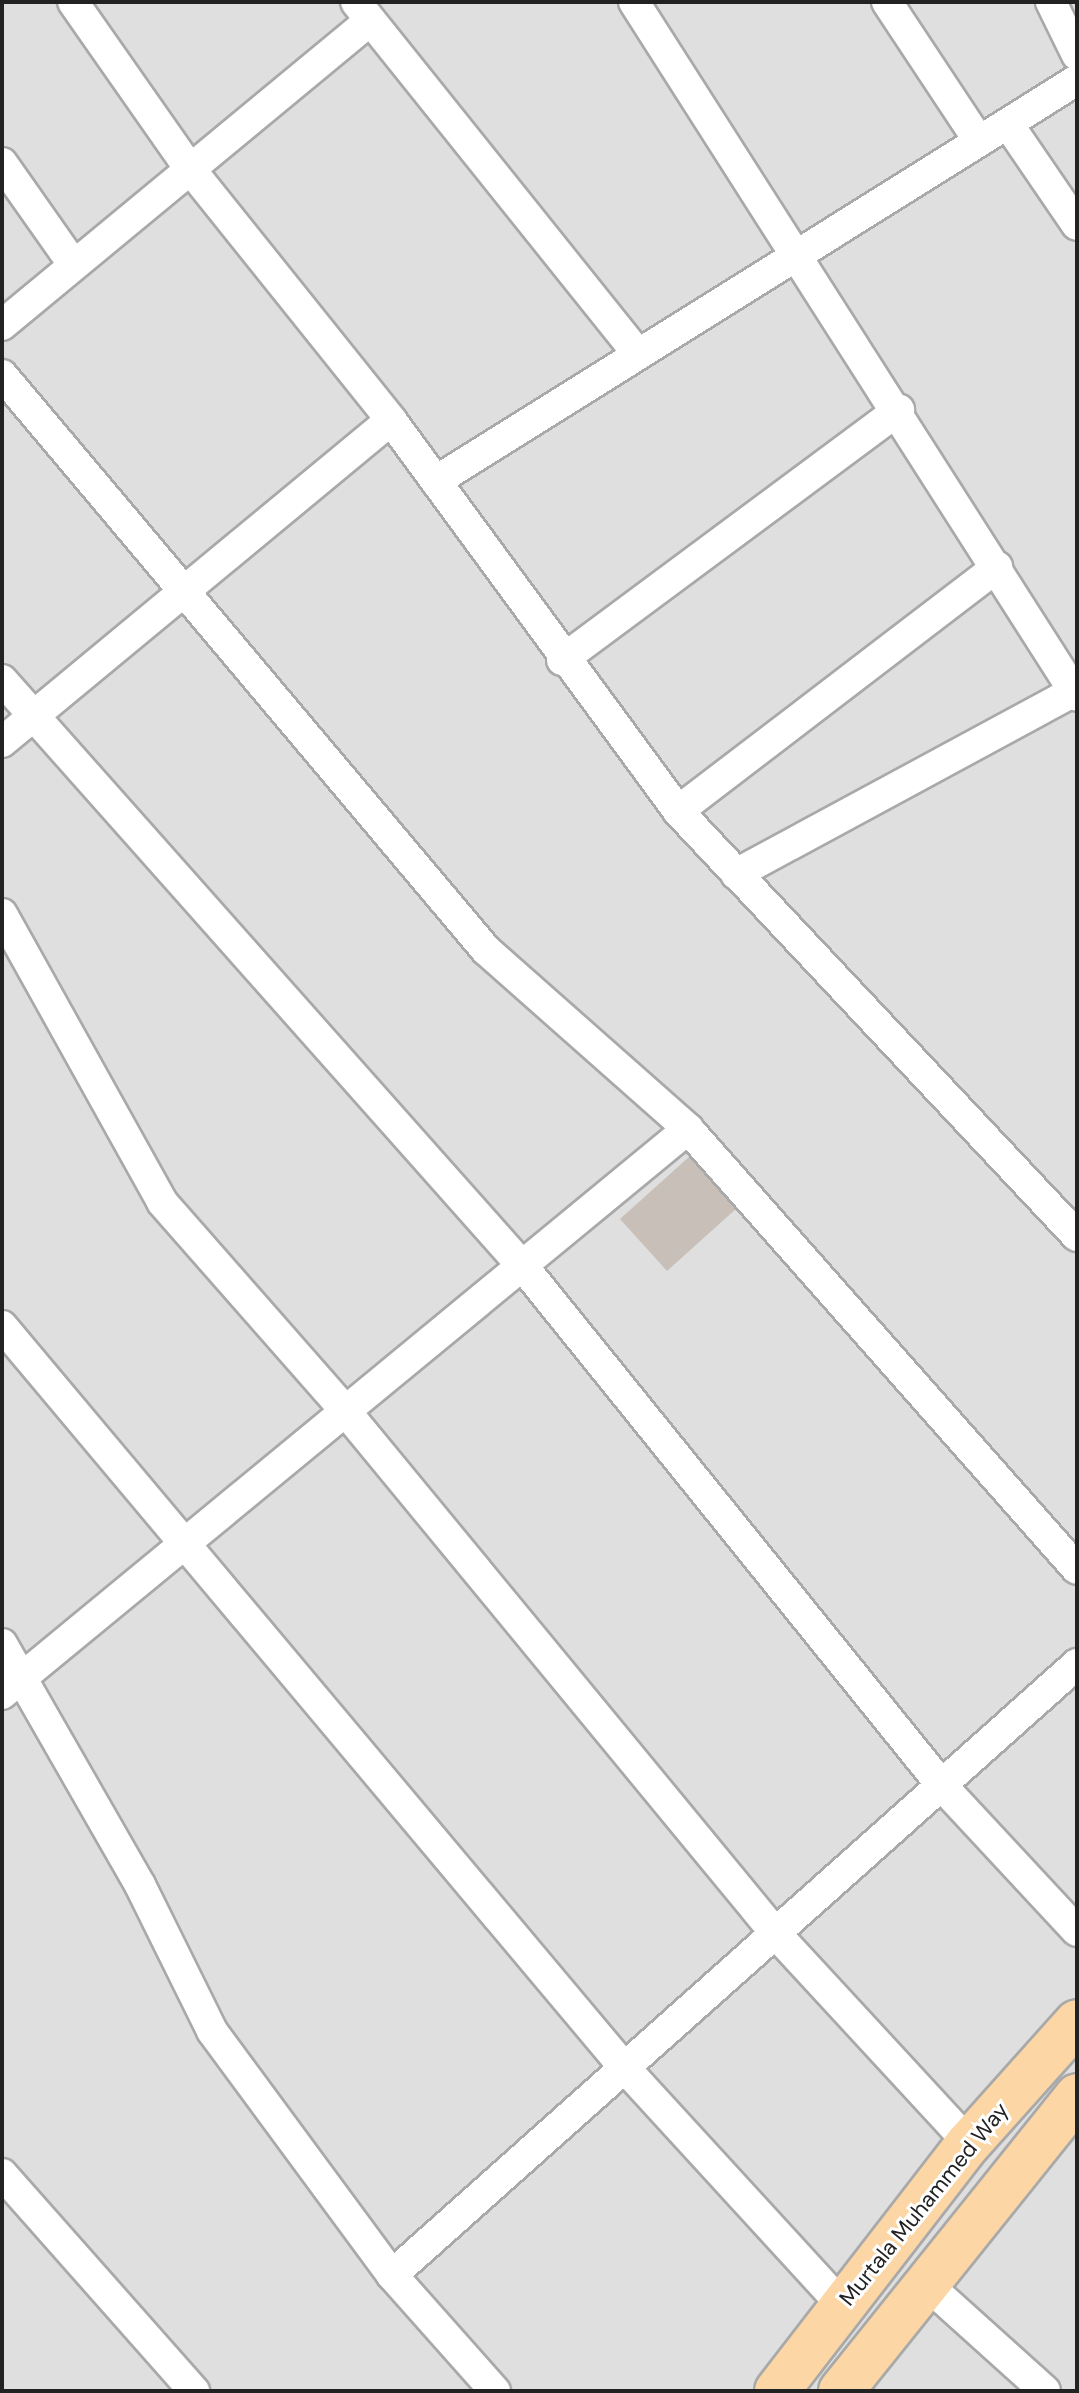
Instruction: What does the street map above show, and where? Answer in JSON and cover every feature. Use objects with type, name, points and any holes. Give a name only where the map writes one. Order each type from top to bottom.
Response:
[{"type":"main road","name":"Murtala Muhammed Way","points":[[777,2391],[969,2143],[1077,2022]]},
{"type":"main road","points":[[841,2391],[923,2281],[1077,2096]]},
{"type":"street","points":[[73,2],[187,165],[391,420],[562,660],[678,811],[1077,1236]]},
{"type":"street","points":[[634,2],[799,250],[1075,694],[736,874]]},
{"type":"street","points":[[887,2],[979,141]]},
{"type":"street","points":[[1051,2],[1077,55]]},
{"type":"street","points":[[2,325],[71,261],[187,165],[363,11],[636,351]]},
{"type":"street","points":[[436,481],[636,351],[1077,80]]},
{"type":"street","points":[[1008,124],[1077,225]]},
{"type":"street","points":[[2,163],[71,261]]},
{"type":"street","points":[[2,375],[189,592],[486,950],[688,1129],[1077,1569]]},
{"type":"street","points":[[562,660],[899,410]]},
{"type":"street","points":[[2,742],[189,592],[391,420]]},
{"type":"street","points":[[678,811],[997,567]]},
{"type":"street","points":[[2,680],[31,719],[525,1269],[944,1788],[1077,1931]]},
{"type":"street","points":[[2,914],[162,1202],[342,1407],[777,1935],[969,2143]]},
{"type":"street","points":[[11,1687],[184,1544],[342,1407],[525,1269],[688,1129]]},
{"type":"street","points":[[2,1326],[622,2065],[842,2305]]},
{"type":"street","points":[[2,1644],[11,1687],[140,1885],[212,2031],[392,2275],[495,2391]]},
{"type":"street","points":[[392,2275],[622,2065],[777,1935],[944,1788],[1077,1664]]},
{"type":"street","points":[[2,2174],[194,2391]]},
{"type":"street","points":[[923,2281],[1045,2391]]},
{"type":"shaded area","points":[[2,2],[1077,2],[1077,2391],[2,2391]]},
{"type":"building","points":[[690,1156],[737,1208],[667,1271],[620,1219]]}]
